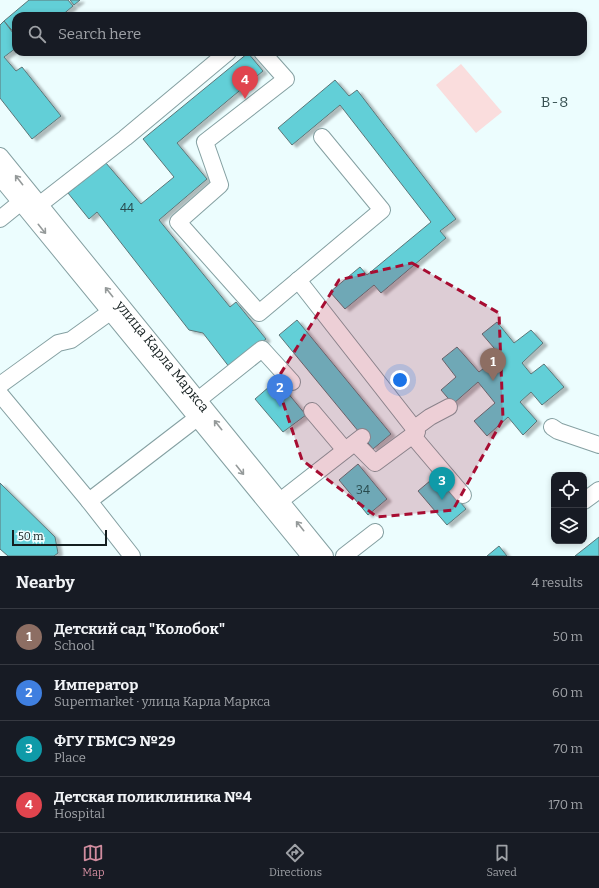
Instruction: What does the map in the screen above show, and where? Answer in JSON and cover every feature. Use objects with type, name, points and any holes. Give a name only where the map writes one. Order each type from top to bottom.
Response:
[{"type":"street","points":[[39,205],[125,138],[223,56]]},
{"type":"street","points":[[266,56],[286,79],[205,142],[220,185],[178,222],[259,313],[382,210],[322,137]]},
{"type":"street","name":"улица Карла Маркса","points":[[0,156],[325,556]]},
{"type":"street","name":"улица Карла Маркса","points":[[0,177],[310,556]]},
{"type":"street","points":[[0,219],[21,202]]},
{"type":"street","points":[[298,280],[413,432],[463,495]]},
{"type":"street","points":[[0,385],[58,344],[71,340],[110,312]]},
{"type":"street","points":[[198,400],[262,349],[292,382]]},
{"type":"street","points":[[0,394],[89,501],[132,556]]},
{"type":"street","points":[[312,412],[354,443],[375,463],[430,417],[449,407]]},
{"type":"street","points":[[89,501],[197,418]]},
{"type":"street","points":[[552,427],[558,431],[599,445]]},
{"type":"street","points":[[280,501],[354,443]]},
{"type":"street","points":[[587,499],[599,490]]},
{"type":"street","points":[[344,556],[375,532]]},
{"type":"highlighted area","points":[[412,263],[499,313],[503,419],[453,510],[377,517],[302,460],[276,381],[339,280]]},
{"type":"shaded area","points":[[461,64],[502,112],[476,133],[436,85]]},
{"type":"building","points":[[29,0],[68,0],[73,6],[66,12],[15,12]]},
{"type":"building","points":[[70,0],[80,0],[74,5]]},
{"type":"building","points":[[12,14],[12,30],[4,21]]},
{"type":"building","points":[[4,21],[12,32],[12,51],[4,57],[16,71],[22,67],[61,116],[32,139],[0,98],[0,25]]},
{"type":"building","points":[[244,56],[250,56],[263,71],[177,143],[207,179],[159,220],[230,307],[236,302],[266,339],[230,368],[203,333],[189,330],[97,212],[89,219],[68,193],[106,163],[141,204],[174,177],[143,139]]},
{"type":"building","points":[[335,80],[349,96],[357,90],[456,219],[440,231],[446,238],[381,293],[374,285],[345,309],[330,292],[360,267],[367,275],[431,222],[340,105],[292,145],[278,128]]},
{"type":"building","points":[[297,320],[391,434],[373,449],[279,335]]},
{"type":"building","points":[[497,322],[514,343],[531,330],[543,343],[522,363],[531,374],[544,364],[564,387],[542,405],[531,392],[520,402],[537,421],[523,435],[508,417],[487,436],[474,421],[495,403],[478,382],[453,404],[441,390],[456,377],[442,359],[457,347],[479,372],[500,355],[482,334]]},
{"type":"building","points":[[277,380],[306,415],[283,432],[255,399]]},
{"type":"building","points":[[358,464],[387,499],[368,515],[339,480]]},
{"type":"building","points":[[437,475],[466,509],[447,525],[418,491]]},
{"type":"building","points":[[0,483],[55,537],[58,553],[54,556],[8,556],[0,549]]},
{"type":"building","points":[[599,537],[599,556],[575,556]]},
{"type":"building","points":[[499,546],[507,556],[487,556]]},
{"type":"place","name":"Детская поликлиника №4","points":[[245,99]]},
{"type":"place","name":"Детский сад \"Колобок\"","points":[[493,381]]},
{"type":"place","name":"Император","points":[[280,407]]},
{"type":"place","name":"ФГУ ГБМСЭ №29","points":[[442,500]]},
{"type":"district","name":"В-8","points":[[555,102]]}]
